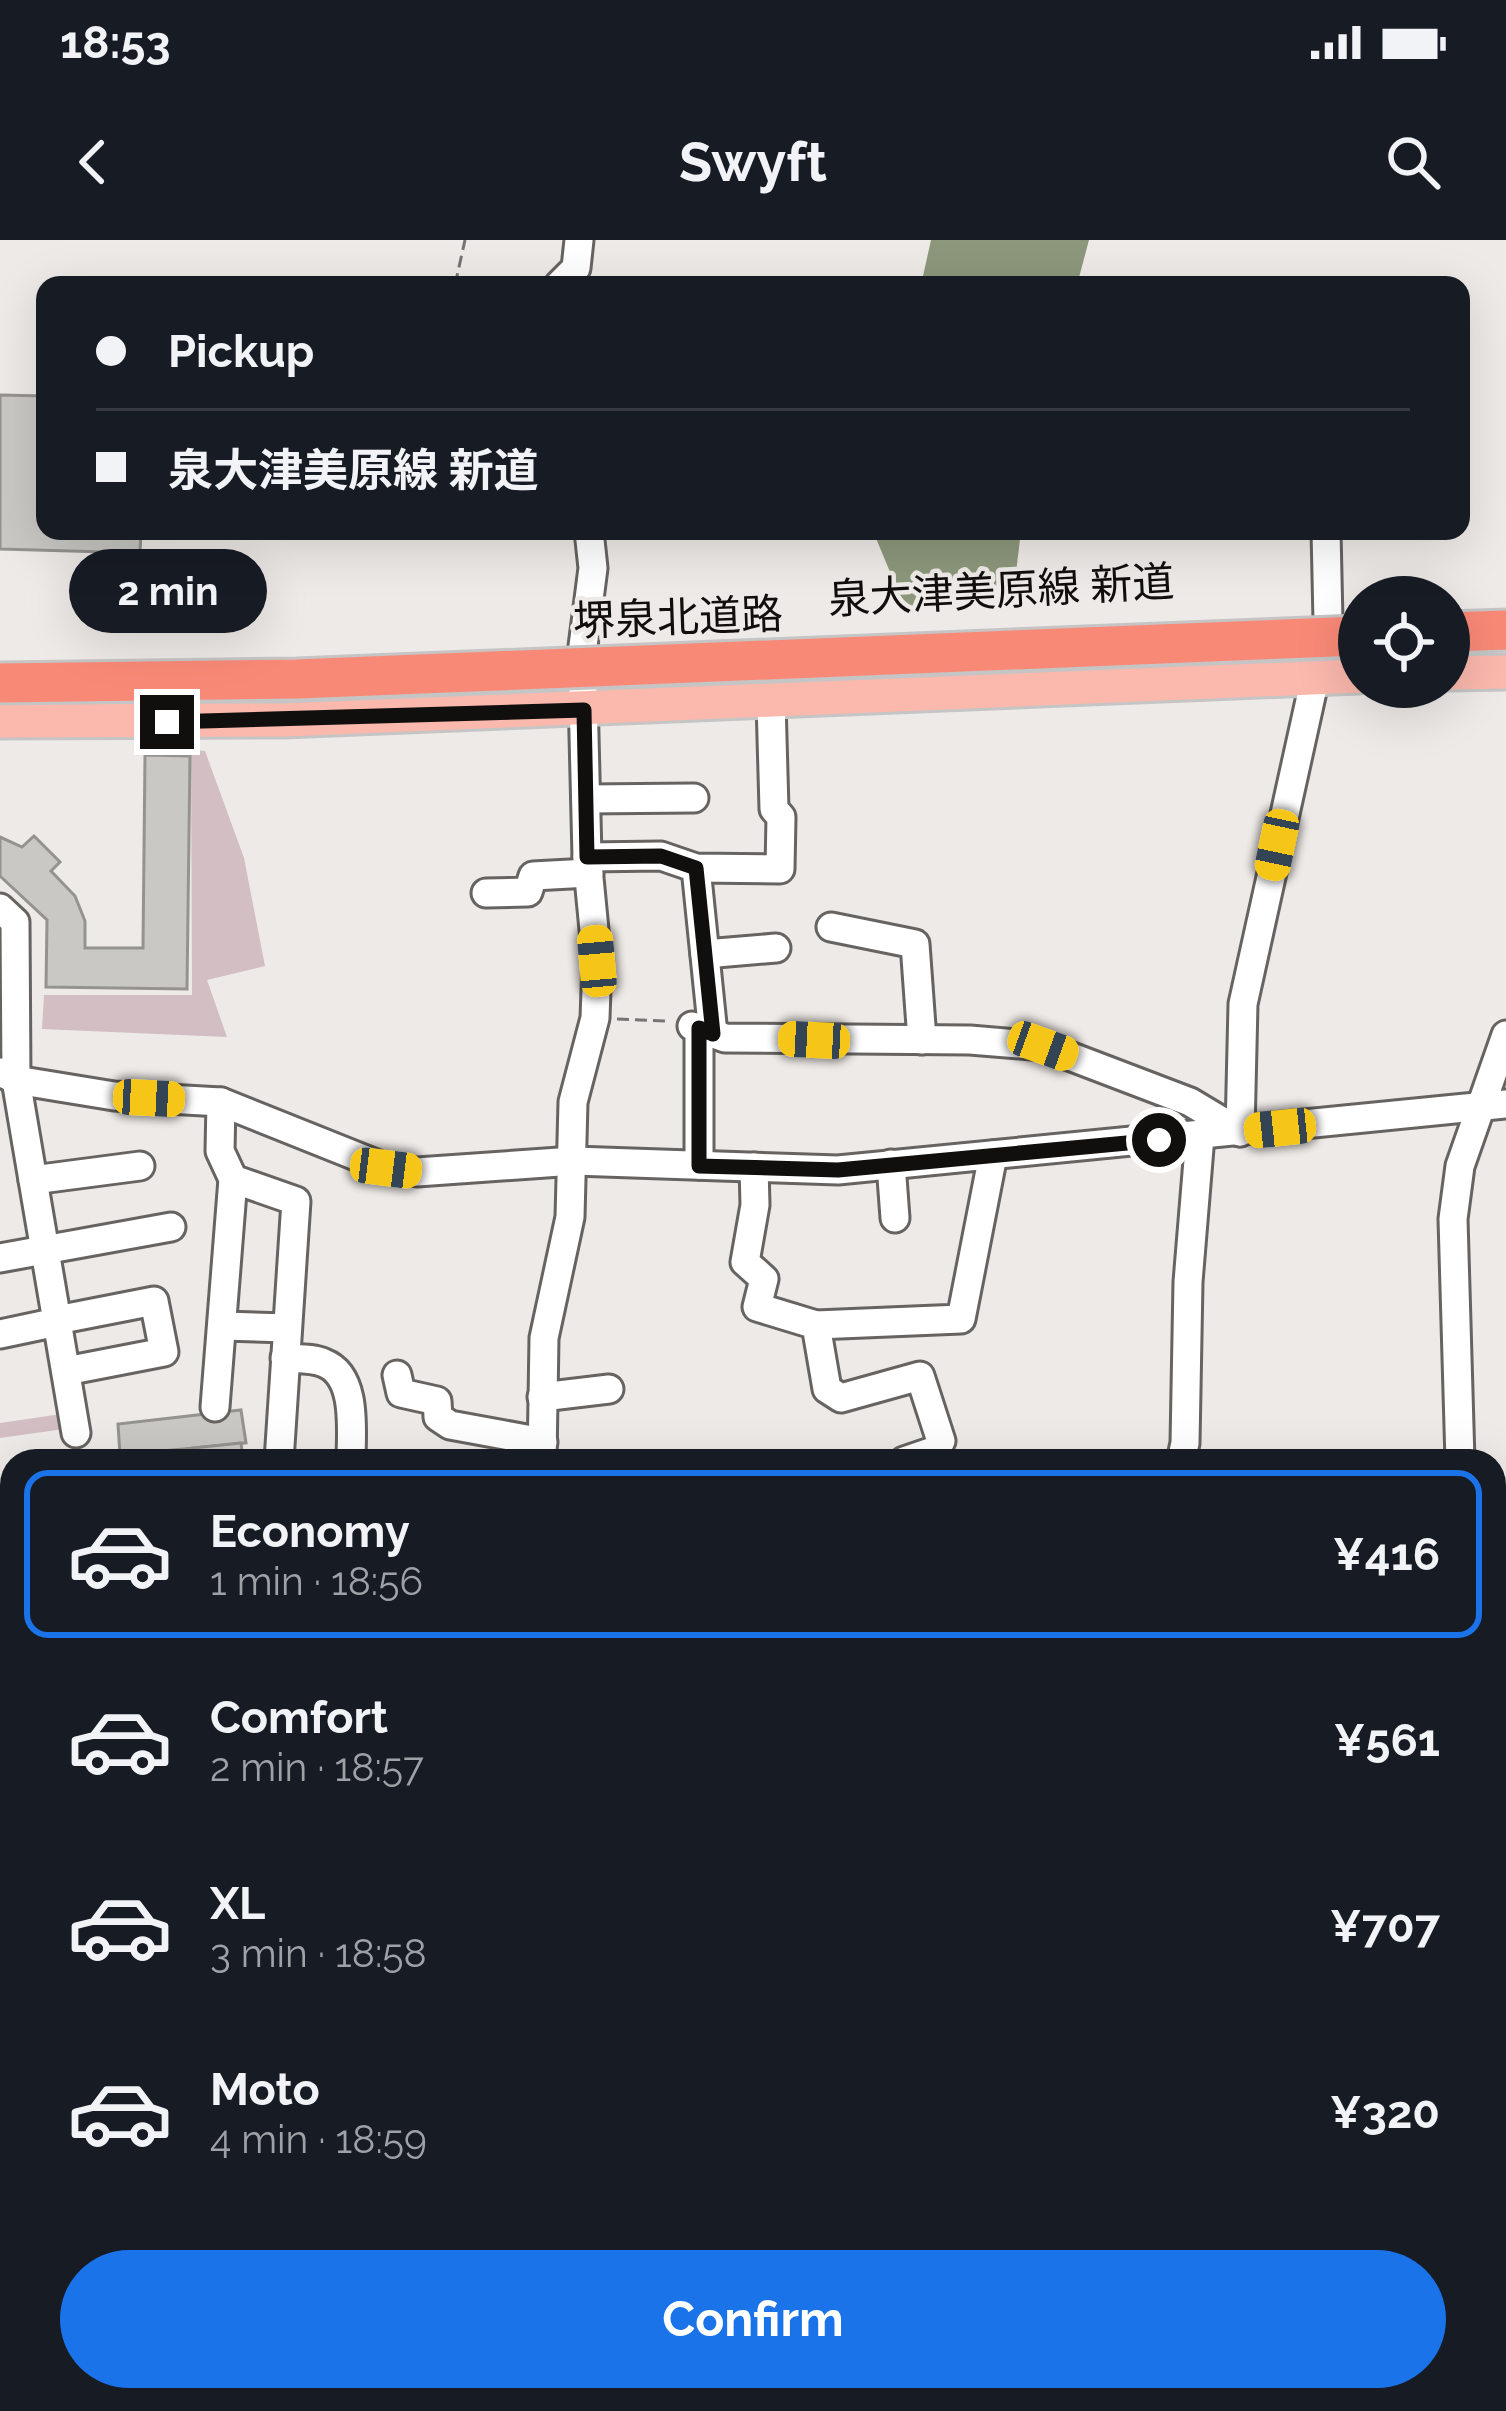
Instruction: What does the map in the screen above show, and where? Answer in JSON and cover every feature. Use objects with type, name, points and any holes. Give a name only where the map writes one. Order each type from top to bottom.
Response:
[{"type":"highway","name":"堺泉北道路","points":[[0,683],[297,679],[1338,626]]},
{"type":"highway","points":[[1470,631],[1506,630]]},
{"type":"highway","points":[[1470,656],[1506,655]]},
{"type":"highway","name":"堺泉北道路","points":[[0,706],[322,703],[1338,662]]},
{"type":"main road","points":[[1470,616],[1506,615]]},
{"type":"main road","name":"泉大津美原線 新道","points":[[0,668],[290,665],[1338,625]]},
{"type":"main road","points":[[1470,673],[1506,672]]},
{"type":"main road","points":[[0,721],[240,721],[584,710],[1338,677]]},
{"type":"street","points":[[568,276],[576,268],[579,240]]},
{"type":"street","points":[[542,1449],[544,1338],[570,1217],[573,1102],[596,1018],[582,654],[593,568],[590,540]]},
{"type":"street","points":[[1328,540],[1338,580]]},
{"type":"street","points":[[1240,1132],[1243,1004],[1315,678]]},
{"type":"street","points":[[486,893],[528,892],[533,876],[661,856],[696,868],[780,869],[781,817],[774,809],[771,701]]},
{"type":"street","points":[[586,799],[694,797]]},
{"type":"street","points":[[696,868],[705,954],[699,1166]]},
{"type":"street","points":[[0,908],[15,922],[8,1076],[33,1180],[76,1433]]},
{"type":"street","points":[[831,927],[915,944],[922,1040]]},
{"type":"street","points":[[705,954],[776,948]]},
{"type":"street","points":[[701,1029],[725,1038],[1043,1046],[1190,1102],[1240,1132]]},
{"type":"street","points":[[1460,1449],[1453,1219],[1460,1166],[1492,1105],[1506,1035]]},
{"type":"street","points":[[8,1076],[114,1096],[220,1102],[386,1168],[417,1172],[574,1161],[838,1170],[1492,1105]]},
{"type":"street","points":[[215,1407],[233,1179],[220,1151],[220,1102]]},
{"type":"street","points":[[1184,1449],[1188,1282],[1200,1136]]},
{"type":"street","points":[[754,1167],[746,1262],[764,1279],[757,1307],[815,1325],[961,1319],[993,1155]]},
{"type":"street","points":[[891,1164],[895,1218]]},
{"type":"street","points":[[33,1180],[140,1166]]},
{"type":"street","points":[[233,1179],[296,1201],[280,1449]]},
{"type":"street","points":[[0,1258],[171,1227]]},
{"type":"street","points":[[0,1334],[154,1300],[164,1352],[66,1372]]},
{"type":"street","points":[[815,1325],[827,1388],[841,1398],[920,1376],[941,1441],[939,1449]]},
{"type":"street","points":[[223,1326],[287,1328]]},
{"type":"street","points":[[285,1358],[332,1366],[350,1400],[351,1449]]},
{"type":"street","points":[[397,1375],[401,1393],[437,1401],[438,1417],[450,1425],[532,1449]]},
{"type":"street","points":[[542,1396],[609,1389]]},
{"type":"path","points":[[457,276],[465,240]]},
{"type":"path","points":[[596,1018],[682,1021],[701,1029]]},
{"type":"shaded area","points":[[931,240],[1089,240],[1079,276],[923,276]]},
{"type":"shaded area","points":[[877,540],[1020,540],[1012,606],[905,608]]},
{"type":"shaded area","points":[[191,750],[205,751],[244,858],[265,966],[207,980],[227,1037],[42,1029],[44,995],[192,995]]},
{"type":"shaded area","points":[[68,1413],[71,1428],[0,1438],[0,1423]]},
{"type":"building","points":[[0,395],[36,396],[36,540],[141,540],[140,553],[0,549]]},
{"type":"building","points":[[145,755],[190,756],[187,989],[46,987],[47,920],[0,876],[0,837],[22,847],[34,836],[60,862],[51,871],[75,896],[85,921],[85,948],[143,948]]},
{"type":"building","points":[[241,1410],[246,1443],[120,1449],[118,1424]]},
{"type":"building","points":[[241,1443],[242,1449],[193,1449]]},
{"type":"route","points":[[167,722],[584,710],[587,857],[661,856],[696,868],[713,1034],[699,1028],[699,1166],[838,1170],[1159,1140]]}]
